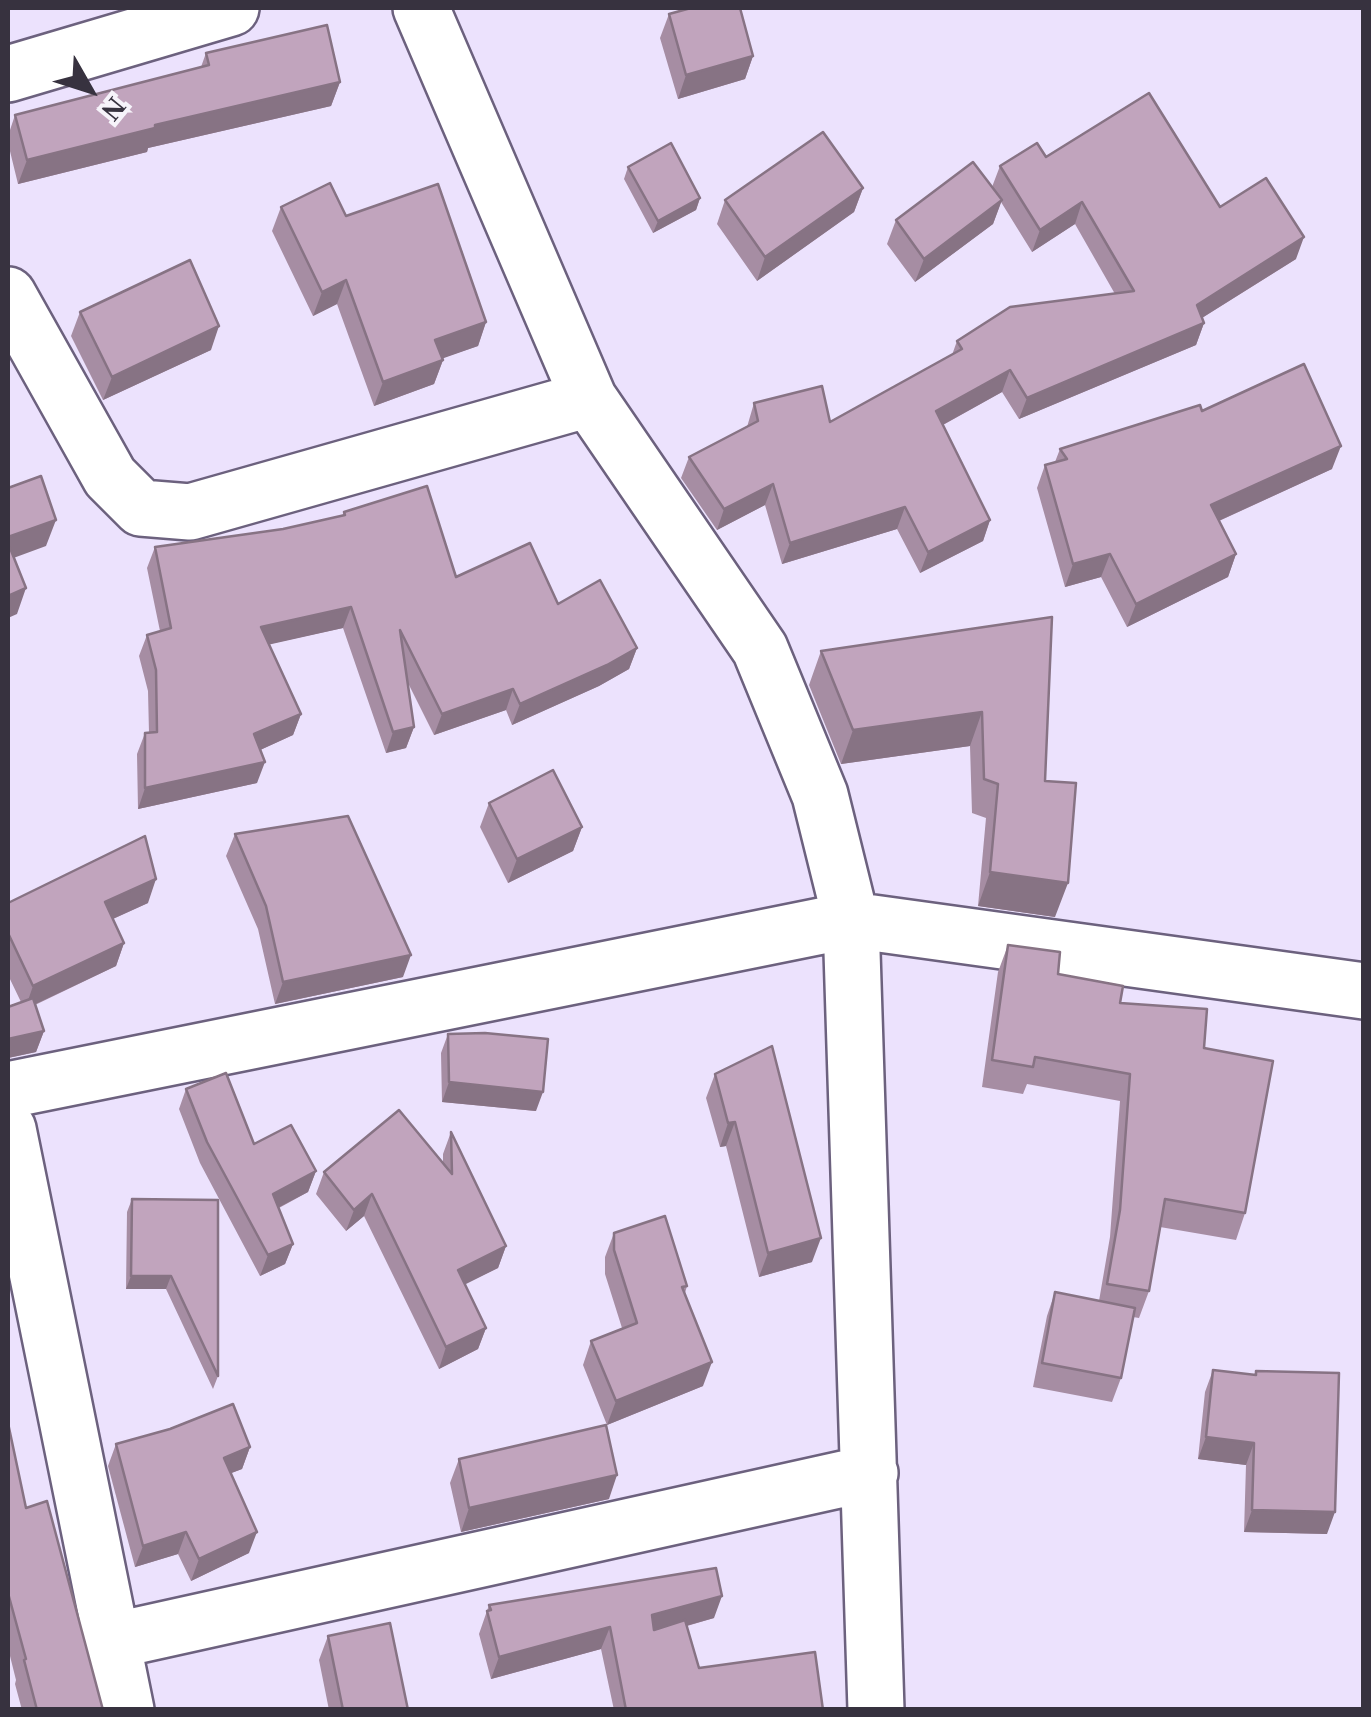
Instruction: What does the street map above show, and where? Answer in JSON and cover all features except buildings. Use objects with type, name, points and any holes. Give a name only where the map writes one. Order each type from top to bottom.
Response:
[{"type":"street","points":[[8,74],[231,8]]},
{"type":"street","points":[[421,8],[589,399],[760,649],[820,795],[852,920],[876,1710]]},
{"type":"street","points":[[8,295],[110,477],[141,508],[190,512],[589,399]]},
{"type":"street","points":[[8,1090],[852,920],[1364,991]]},
{"type":"street","points":[[8,1129],[126,1710]]},
{"type":"street","points":[[112,1641],[870,1474]]}]
